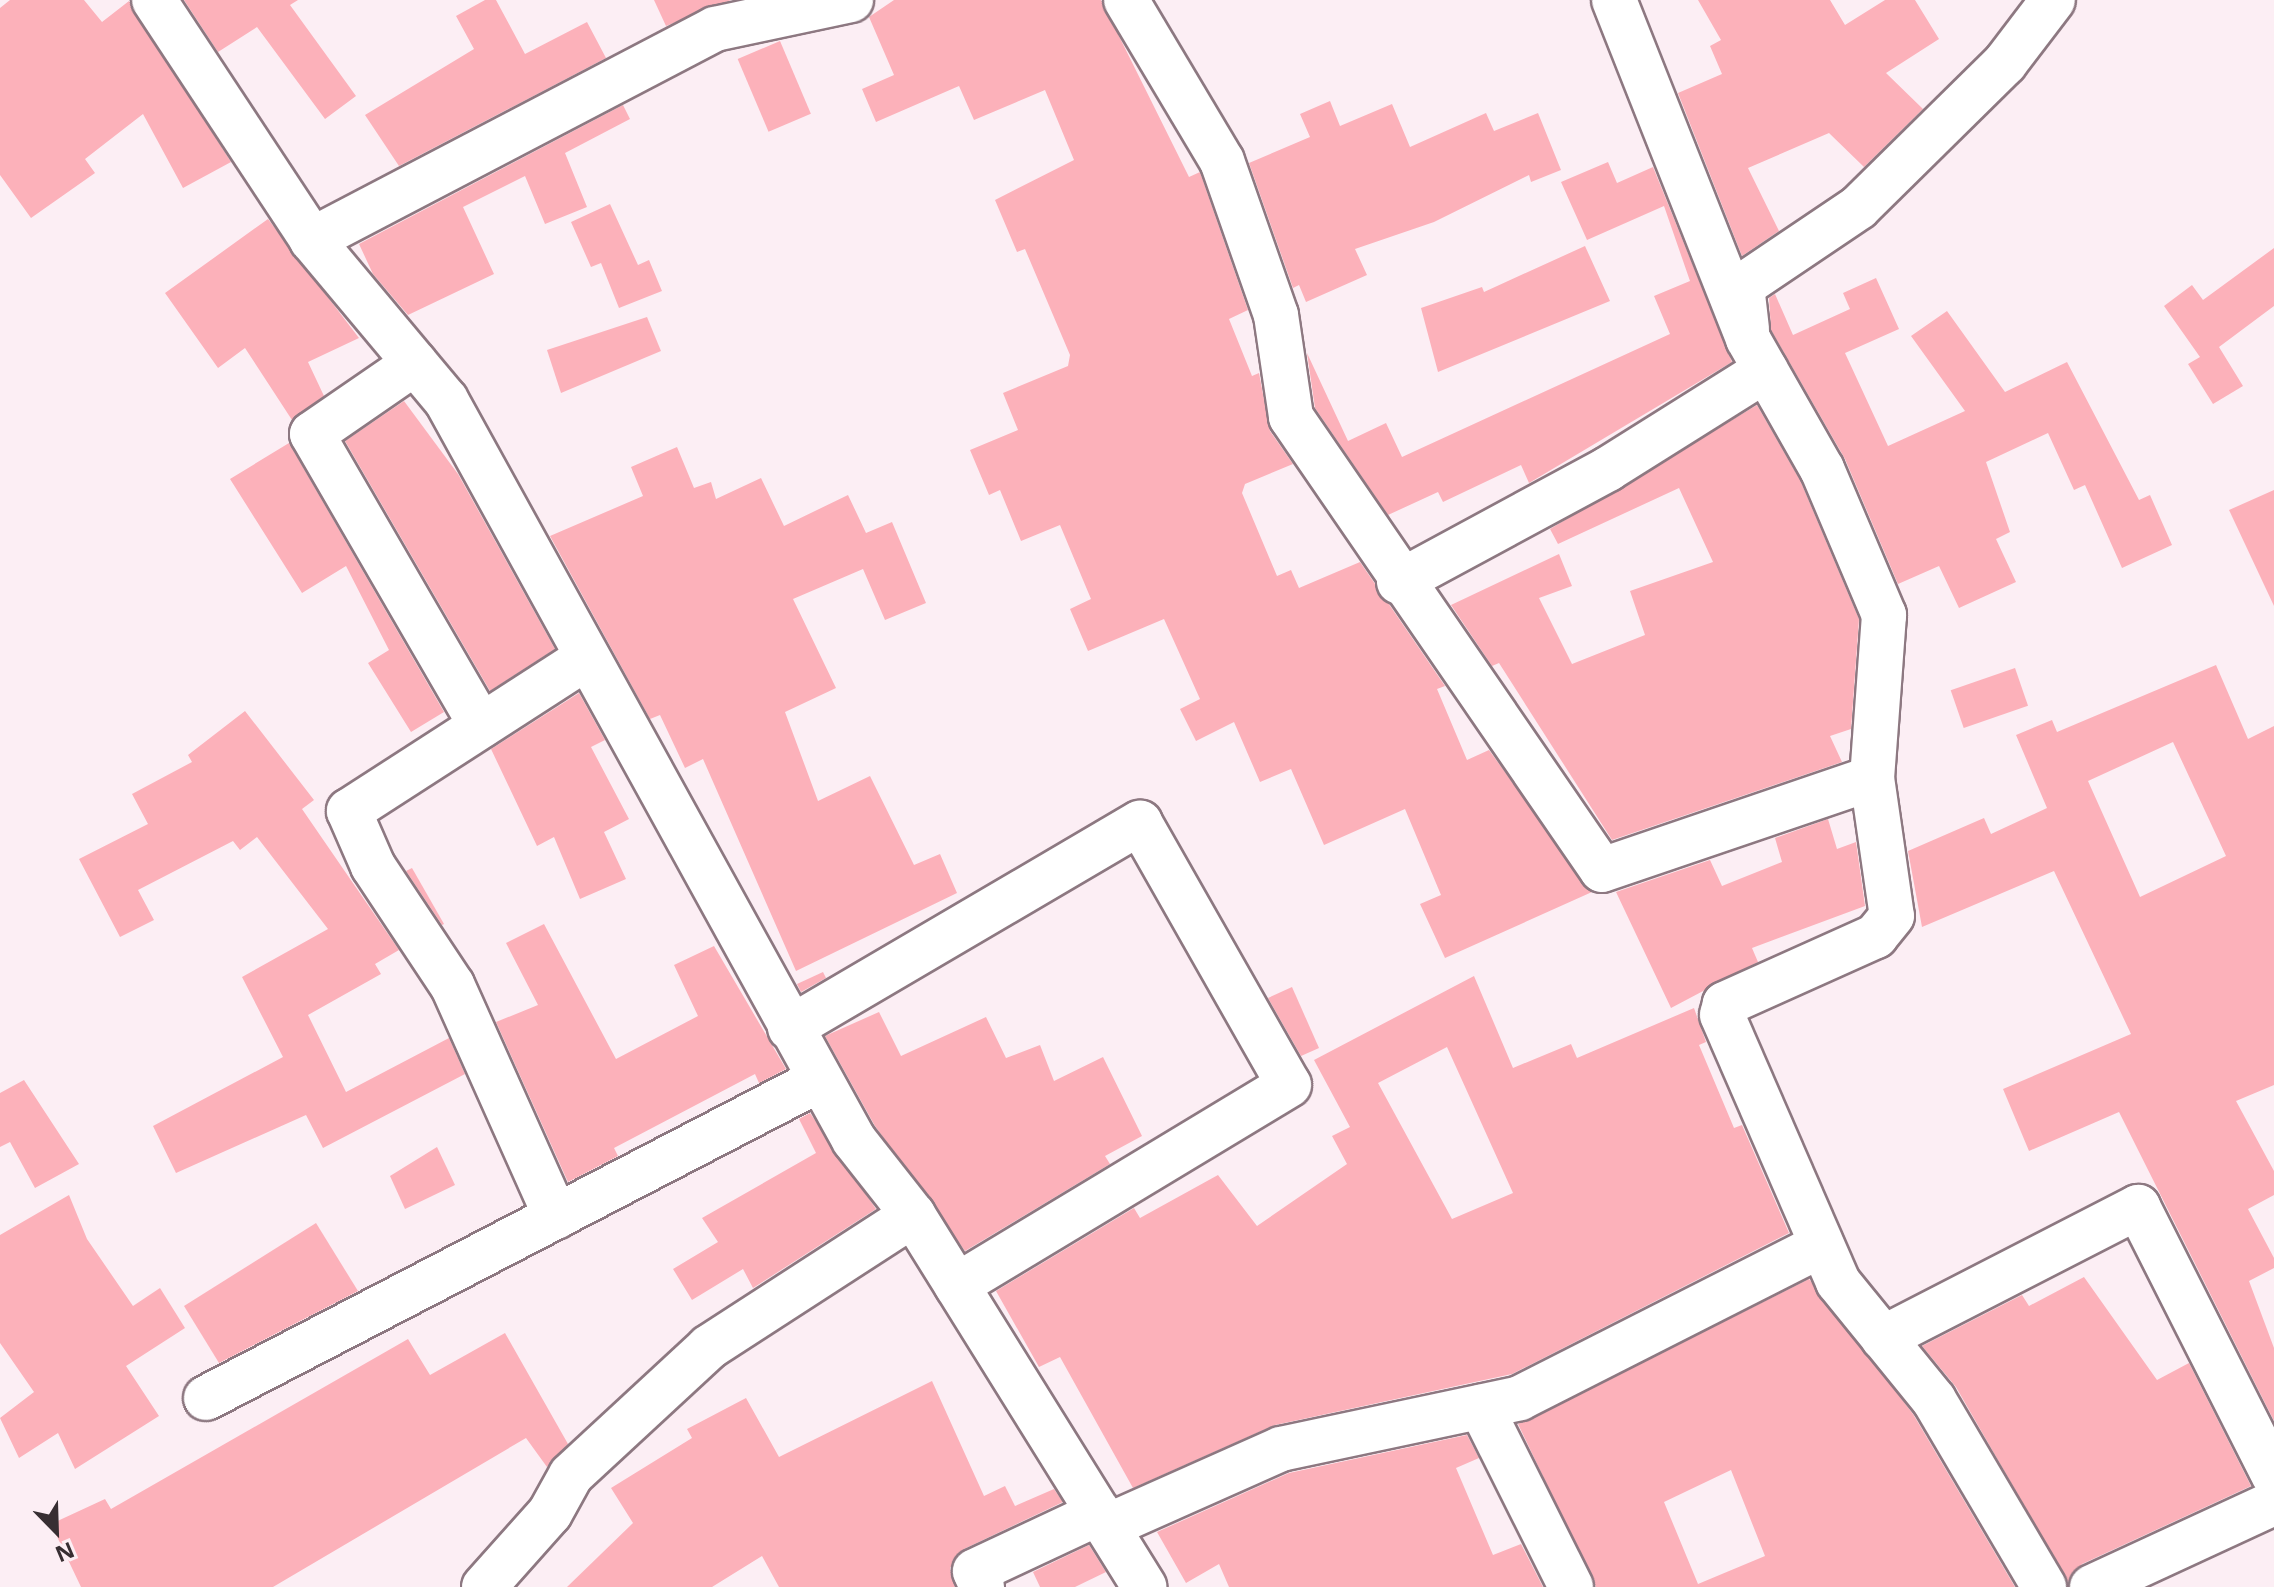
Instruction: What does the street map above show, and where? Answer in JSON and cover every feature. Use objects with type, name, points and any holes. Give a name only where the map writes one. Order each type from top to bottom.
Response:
[{"type":"street","points":[[154,0],[312,240],[446,400],[585,659],[854,1140],[913,1215],[1145,1587]]},
{"type":"street","points":[[312,240],[715,29],[851,0]]},
{"type":"street","points":[[1126,0],[1222,161],[1276,315],[1291,417],[1399,582],[1602,870],[1872,778]]},
{"type":"street","points":[[1614,0],[1757,355],[1822,469],[1884,615],[1872,778],[1892,916],[1876,936],[1725,1004],[1722,1015],[1838,1282],[1977,1467],[2044,1587]]},
{"type":"street","points":[[1757,355],[1742,286],[1859,207],[2005,63],[2053,0]]},
{"type":"street","points":[[1399,582],[1595,477],[1757,355]]},
{"type":"street","points":[[415,363],[312,434],[481,726]]},
{"type":"street","points":[[556,1217],[452,985],[373,866],[349,811],[585,659]]},
{"type":"street","points":[[790,1028],[1140,823],[1289,1085],[957,1285]]},
{"type":"street","points":[[206,1398],[819,1080]]},
{"type":"street","points":[[1883,1338],[2138,1207],[2274,1476]]},
{"type":"street","points":[[484,1587],[550,1513],[571,1475],[709,1347],[913,1215]]},
{"type":"street","points":[[982,1587],[975,1571],[1281,1449],[1520,1398],[1821,1245]]},
{"type":"street","points":[[1481,1407],[1571,1587]]},
{"type":"street","points":[[2092,1587],[2274,1503]]},
{"type":"building","points":[[10,0],[84,0],[102,22],[129,1],[231,162],[183,188],[143,114],[85,159],[95,173],[31,218],[0,175],[0,8]]},
{"type":"building","points":[[184,0],[298,0],[290,5],[356,96],[325,119],[257,27],[218,52]]},
{"type":"building","points":[[485,0],[496,0],[525,54],[587,22],[606,58],[399,166],[365,115],[474,49],[456,16]]},
{"type":"building","points":[[654,0],[731,0],[666,26]]},
{"type":"building","points":[[894,0],[1101,0],[1189,177],[1200,172],[1248,310],[1229,319],[1252,376],[1259,373],[1270,431],[1293,464],[1245,484],[1242,493],[1277,576],[1291,570],[1299,588],[1360,562],[1445,686],[1437,689],[1467,760],[1489,750],[1592,892],[1445,958],[1420,904],[1441,895],[1405,809],[1324,845],[1291,769],[1260,782],[1234,722],[1196,741],[1180,709],[1200,699],[1164,619],[1088,651],[1070,609],[1091,599],[1060,525],[1021,541],[1000,490],[989,495],[970,450],[1018,430],[1003,393],[1068,366],[1070,355],[1025,249],[1017,252],[995,200],[1074,160],[1045,90],[974,120],[959,86],[876,122],[862,89],[894,75],[869,17]]},
{"type":"building","points":[[1698,0],[1830,0],[1845,25],[1885,0],[1915,0],[1939,39],[1886,73],[1923,109],[1864,167],[1829,133],[1748,168],[1779,231],[1742,256],[1678,93],[1722,74],[1710,46],[1721,40]]},
{"type":"building","points":[[780,41],[811,114],[769,132],[738,59]]},
{"type":"building","points":[[1330,101],[1340,126],[1392,104],[1410,147],[1486,113],[1494,131],[1538,113],[1561,170],[1531,182],[1529,175],[1434,222],[1355,249],[1367,275],[1306,302],[1299,285],[1293,288],[1249,163],[1310,137],[1300,114]]},
{"type":"building","points":[[623,105],[630,119],[565,153],[587,207],[545,224],[525,176],[463,207],[494,274],[408,315],[373,274],[359,244]]},
{"type":"building","points":[[1608,162],[1617,183],[1653,167],[1732,362],[1529,483],[1521,465],[1443,502],[1438,492],[1388,515],[1315,408],[1307,353],[1348,441],[1386,423],[1402,457],[1670,334],[1654,296],[1690,281],[1664,206],[1587,240],[1561,182]]},
{"type":"building","points":[[610,204],[638,265],[649,260],[662,291],[619,308],[601,263],[591,267],[571,222]]},
{"type":"building","points":[[268,219],[359,338],[308,362],[324,396],[292,420],[245,348],[218,368],[165,293]]},
{"type":"building","points":[[1585,246],[1610,301],[1438,372],[1421,308],[1482,287],[1484,292]]},
{"type":"building","points":[[2274,248],[2274,306],[2219,347],[2243,386],[2213,404],[2188,364],[2200,357],[2164,306],[2192,285],[2203,300]]},
{"type":"building","points":[[1876,278],[1899,329],[1845,353],[1888,446],[1965,411],[1911,336],[1947,311],[2005,392],[2067,362],[2139,500],[2150,495],[2172,545],[2122,568],[2085,485],[2074,490],[2048,433],[1986,462],[2010,532],[1996,539],[2016,582],[1959,608],[1939,566],[1898,584],[1845,459],[1771,330],[1769,298],[1775,294],[1793,335],[1850,309],[1843,293]]},
{"type":"building","points":[[647,317],[661,351],[561,393],[547,350]]},
{"type":"building","points":[[404,401],[458,474],[555,649],[490,691],[345,441]]},
{"type":"building","points":[[1757,405],[1800,480],[1859,619],[1851,729],[1830,736],[1842,762],[1612,840],[1499,663],[1492,666],[1451,605],[1559,554],[1572,586],[1539,598],[1572,664],[1645,635],[1630,591],[1713,562],[1679,488],[1558,544],[1550,529]]},
{"type":"building","points":[[289,443],[444,712],[411,732],[368,663],[389,650],[346,566],[302,593],[230,479]]},
{"type":"building","points":[[677,447],[694,488],[711,482],[716,499],[761,478],[784,526],[848,495],[866,533],[892,522],[926,603],[885,620],[863,569],[793,599],[836,688],[785,712],[818,801],[870,776],[914,865],[940,854],[957,893],[796,971],[703,759],[685,768],[660,715],[650,719],[550,536],[643,496],[631,467]]},
{"type":"building","points":[[2274,490],[2274,606],[2229,510]]},
{"type":"building","points":[[2216,665],[2248,739],[2274,726],[2274,1085],[2236,1101],[2274,1171],[2274,1195],[2248,1209],[2274,1258],[2274,1268],[2249,1281],[2274,1348],[2274,1421],[2119,1112],[2029,1151],[2003,1089],[2131,1034],[2054,871],[1922,927],[1908,851],[1984,818],[1991,834],[2047,808],[2016,735],[2052,720],[2057,732]],"holes":[[[2173,742],[2226,856],[2140,897],[2088,781]]]},
{"type":"building","points":[[2015,668],[2028,706],[1964,728],[1951,690]]},
{"type":"building","points":[[579,693],[605,740],[591,747],[629,819],[604,832],[626,879],[580,899],[554,837],[537,846],[491,749]]},
{"type":"building","points":[[245,711],[314,800],[302,809],[399,950],[375,964],[381,974],[308,1015],[346,1092],[449,1038],[465,1074],[323,1148],[306,1115],[176,1173],[153,1126],[283,1057],[242,977],[328,929],[257,837],[240,850],[233,841],[138,890],[154,920],[120,937],[79,859],[148,824],[132,794],[192,762],[188,755]]},
{"type":"building","points":[[1828,819],[1837,849],[1856,842],[1865,906],[1752,948],[1758,962],[1671,1008],[1616,892],[1710,860],[1722,886],[1782,862],[1775,838]]},
{"type":"building","points":[[412,868],[444,924],[406,871]]},
{"type":"building","points":[[544,924],[616,1059],[698,1016],[674,965],[714,946],[786,1069],[759,1083],[755,1074],[614,1148],[618,1156],[568,1182],[496,1022],[538,1005],[506,943]]},
{"type":"building","points":[[823,972],[826,978],[801,992],[797,984]]},
{"type":"building","points":[[1474,976],[1513,1068],[1571,1044],[1577,1058],[1694,1008],[1706,1042],[1699,1045],[1734,1128],[1742,1125],[1789,1233],[1512,1374],[1275,1425],[1133,1488],[1060,1357],[1039,1367],[996,1291],[1134,1208],[1140,1218],[1218,1175],[1257,1226],[1347,1164],[1332,1136],[1350,1127],[1314,1060]],"holes":[[[1447,1047],[1513,1193],[1452,1219],[1378,1083]]]},
{"type":"building","points":[[1292,987],[1319,1048],[1301,1056],[1268,998]]},
{"type":"building","points":[[879,1012],[901,1056],[986,1017],[1006,1058],[1040,1045],[1054,1081],[1103,1057],[1142,1136],[1105,1156],[1110,1164],[965,1251],[875,1126],[825,1036]]},
{"type":"building","points":[[24,1080],[79,1164],[35,1188],[10,1142],[0,1147],[0,1093]]},
{"type":"building","points":[[810,1113],[876,1209],[753,1288],[743,1269],[692,1300],[673,1269],[718,1242],[702,1218],[816,1153],[799,1119]]},
{"type":"building","points":[[437,1147],[455,1185],[405,1209],[390,1176]]},
{"type":"building","points":[[69,1195],[87,1239],[133,1306],[160,1288],[185,1328],[126,1366],[159,1416],[75,1469],[58,1433],[19,1458],[0,1418],[34,1392],[0,1343],[0,1235]]},
{"type":"building","points":[[316,1223],[358,1291],[219,1363],[184,1306]]},
{"type":"building","points":[[2084,1277],[2157,1380],[2189,1363],[2251,1486],[2082,1564],[2068,1582],[1956,1387],[1922,1346],[2022,1295],[2029,1306]]},
{"type":"building","points":[[1809,1279],[1913,1414],[2015,1587],[1596,1587],[1518,1424]],"holes":[[[1731,1470],[1765,1556],[1698,1584],[1664,1502]]]},
{"type":"building","points":[[505,1333],[568,1444],[547,1467],[526,1438],[273,1587],[81,1587],[51,1524],[105,1499],[111,1509],[408,1339],[430,1375]]},
{"type":"building","points":[[932,1381],[984,1496],[1005,1486],[1015,1506],[1054,1489],[1063,1502],[964,1549],[950,1568],[955,1587],[779,1587],[762,1556],[712,1587],[567,1587],[633,1523],[611,1488],[692,1438],[687,1429],[746,1398],[779,1457]]},
{"type":"building","points":[[1467,1435],[1479,1458],[1456,1468],[1493,1555],[1521,1544],[1543,1587],[1229,1587],[1219,1564],[1186,1583],[1157,1532],[1289,1473]]},
{"type":"building","points":[[1089,1545],[1106,1572],[1075,1587],[1040,1587],[1033,1572]]}]
